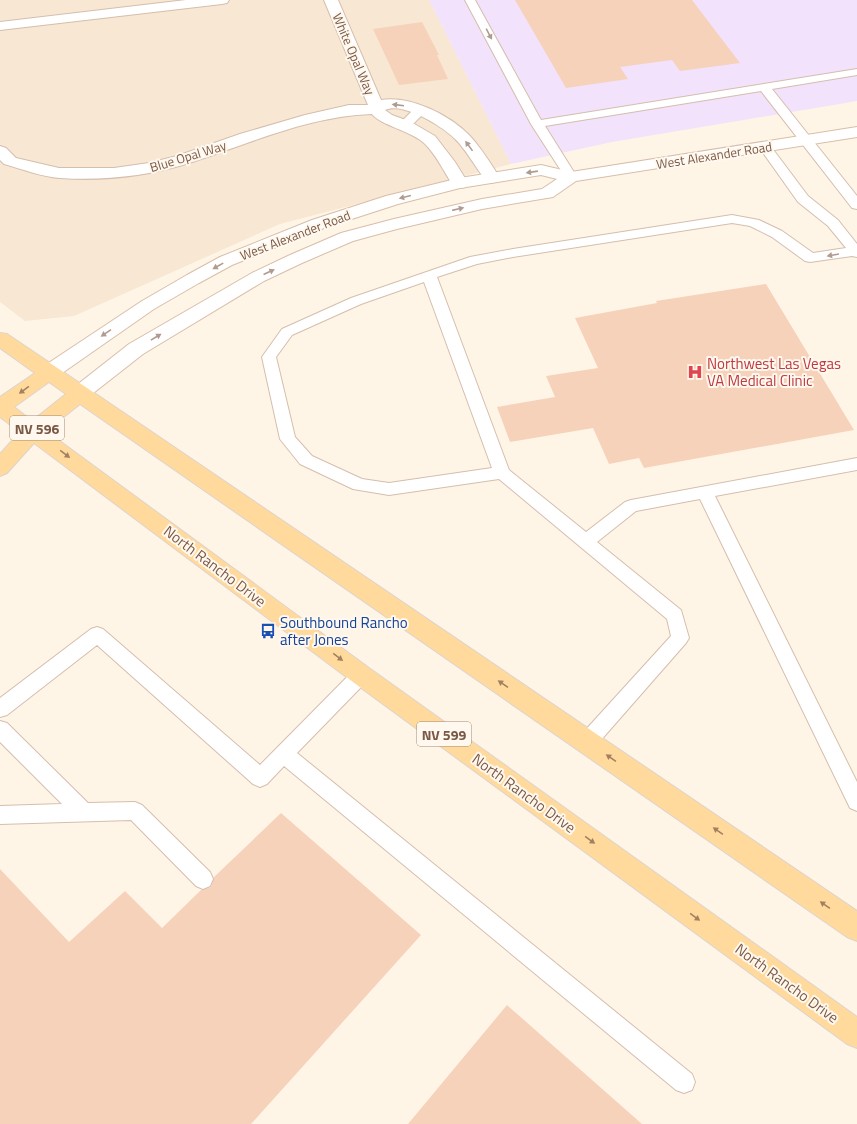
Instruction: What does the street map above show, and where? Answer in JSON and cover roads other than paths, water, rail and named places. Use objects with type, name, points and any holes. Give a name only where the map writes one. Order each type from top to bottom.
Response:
[{"type":"main road","points":[[0,26],[222,0]]},
{"type":"main road","name":"White Opal Way","points":[[331,0],[377,109]]},
{"type":"main road","name":"Blue Opal Way","points":[[0,151],[10,160],[58,173],[114,173],[149,168],[182,160],[246,137],[311,118],[349,110],[377,109],[383,104],[398,104],[420,110],[442,121],[464,138],[492,178]]},
{"type":"main road","points":[[377,109],[378,113],[386,118],[404,125],[429,139],[449,165],[460,183]]},
{"type":"main road","name":"West Alexander Road","points":[[48,372],[148,305],[226,262],[318,224],[392,200],[460,183],[541,170],[570,177],[857,132]]},
{"type":"main road","name":"West Alexander Road","points":[[80,394],[136,349],[258,277],[296,259],[347,237],[394,224],[482,204],[547,192],[570,177]]},
{"type":"main road","points":[[0,339],[857,927]]},
{"type":"main road","name":"NV 596","points":[[0,407],[48,372]]},
{"type":"main road","name":"NV 596","points":[[0,468],[34,431],[80,394]]},
{"type":"main road","name":"North Rancho Drive","points":[[0,407],[361,674],[857,1034]]},
{"type":"lane","points":[[470,0],[537,124],[570,177]]},
{"type":"lane","points":[[537,124],[857,72]]},
{"type":"lane","points":[[764,87],[807,140],[851,188],[857,205]]},
{"type":"lane","points":[[404,125],[420,110]]},
{"type":"lane","points":[[765,147],[803,198],[833,223],[856,252]]},
{"type":"lane","points":[[502,472],[389,489],[359,485],[306,460],[288,439],[269,357],[287,332],[356,301],[475,260],[513,253],[732,219],[754,223],[777,234],[810,258],[856,252]]},
{"type":"lane","points":[[429,275],[502,472],[675,615],[680,638],[587,742]]},
{"type":"lane","points":[[586,541],[631,506],[857,464]]},
{"type":"lane","points":[[705,492],[857,802]]},
{"type":"lane","points":[[0,709],[97,634],[260,778],[361,674]]},
{"type":"lane","points":[[0,729],[84,813]]},
{"type":"lane","points":[[284,754],[684,1082]]},
{"type":"lane","points":[[0,815],[135,811],[203,879]]},
{"type":"place","name":"Northwest Las Vegas VA Medical Clinic","points":[[695,372]]},
{"type":"place","name":"Southbound Rancho after Jones","points":[[268,631]]}]
